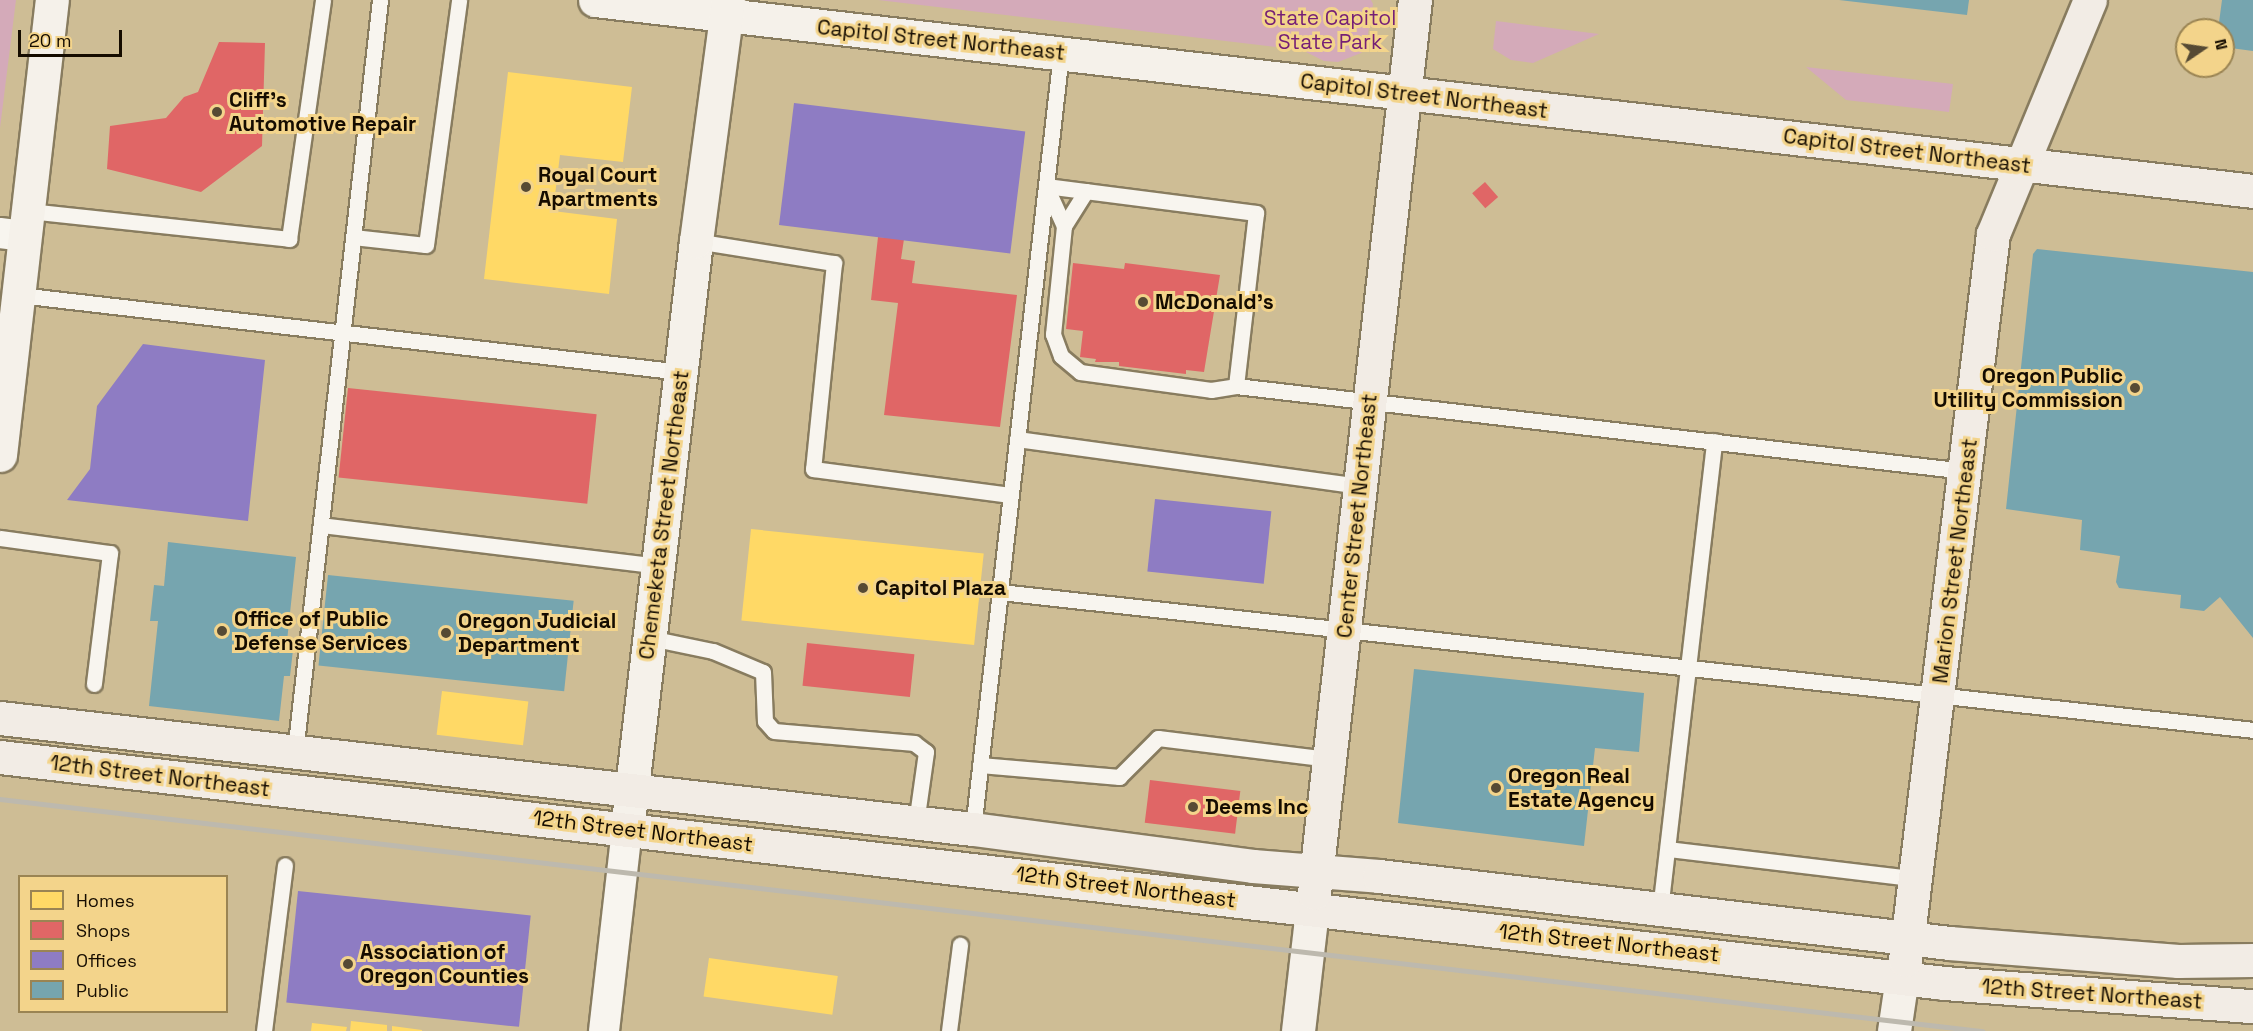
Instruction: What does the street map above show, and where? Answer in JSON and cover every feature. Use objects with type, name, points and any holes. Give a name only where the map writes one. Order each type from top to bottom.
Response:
[{"type":"main road","name":"Center Street Northeast","points":[[1312,910],[1415,0]]},
{"type":"main road","name":"Marion Street Northeast","points":[[1902,977],[1918,879],[1993,234],[2019,164],[2090,0]]},
{"type":"main road","name":"Capitol Street Northeast","points":[[1405,93],[2253,191]]},
{"type":"main road","name":"12th Street Northeast","points":[[0,718],[973,829],[1253,866],[1317,871],[1909,939],[2178,961],[2253,960]]},
{"type":"main road","name":"12th Street Northeast","points":[[0,758],[1902,977],[2253,1006]]},
{"type":"street","points":[[0,455],[19,295],[18,227],[52,0]]},
{"type":"street","name":"Capitol Street Northeast","points":[[595,0],[728,7],[1061,53],[1405,93]]},
{"type":"street","name":"Chemeketa Street Northeast","points":[[604,1031],[696,241],[728,7]]},
{"type":"street","name":"Center Street Northeast","points":[[1298,1031],[1312,910]]},
{"type":"street","name":"Marion Street Northeast","points":[[1894,1031],[1902,977]]},
{"type":"lane","points":[[18,227],[289,238],[323,0]]},
{"type":"lane","points":[[295,752],[380,0]]},
{"type":"lane","points":[[353,237],[426,245],[459,0]]},
{"type":"lane","points":[[973,829],[1061,53]]},
{"type":"lane","points":[[1046,186],[1256,213],[1236,386]]},
{"type":"lane","points":[[1046,186],[1064,226]]},
{"type":"lane","points":[[1086,192],[1064,226],[1053,334],[1060,356],[1080,372],[1211,390],[1236,386],[1965,471]]},
{"type":"lane","points":[[696,241],[834,263],[813,469],[1010,495]]},
{"type":"lane","points":[[19,295],[681,372]]},
{"type":"lane","points":[[1017,439],[1360,486]]},
{"type":"lane","points":[[1660,910],[1713,441]]},
{"type":"lane","points":[[321,525],[658,566]]},
{"type":"lane","points":[[0,538],[110,553],[94,684]]},
{"type":"lane","points":[[1000,592],[1344,627],[2253,730]]},
{"type":"lane","points":[[650,638],[713,651],[763,672],[765,721],[774,730],[914,743],[926,752],[916,823]]},
{"type":"lane","points":[[980,765],[1119,777],[1158,738],[1330,759]]},
{"type":"lane","points":[[1668,849],[1918,879]]},
{"type":"lane","points":[[264,1031],[285,865]]},
{"type":"lane","points":[[949,1031],[960,945]]},
{"type":"green space","points":[[0,0],[16,0],[0,128]]},
{"type":"green space","name":"State Capitol State Park","points":[[878,0],[1371,0],[1373,4],[1366,46],[1361,53],[1338,62],[1324,61],[1302,50]]},
{"type":"green space","points":[[1496,21],[1599,34],[1533,63],[1511,60],[1493,49]]},
{"type":"green space","points":[[1806,67],[1953,84],[1949,112],[1846,100]]},
{"type":"building: Homes","name":"Royal Court Apartments","points":[[508,72],[632,87],[623,162],[560,155],[553,211],[617,219],[609,294],[484,279]]},
{"type":"building: Homes","name":"Capitol Plaza","points":[[751,529],[984,553],[974,645],[741,620]]},
{"type":"building: Homes","points":[[442,691],[528,702],[523,745],[437,735]]},
{"type":"building: Homes","points":[[709,958],[838,976],[832,1015],[704,997]]},
{"type":"building: Homes","points":[[351,1021],[387,1025],[387,1031],[350,1031]]},
{"type":"building: Homes","points":[[312,1023],[347,1027],[346,1031],[311,1031]]},
{"type":"building: Homes","points":[[392,1026],[422,1030],[422,1031],[392,1031]]},
{"type":"building: Shops","name":"Cliff's Automotive Repair","points":[[219,42],[265,43],[262,146],[201,192],[107,169],[110,126],[166,118],[184,97],[198,92]]},
{"type":"building: Shops","points":[[1485,182],[1498,197],[1485,208],[1472,193]]},
{"type":"building: Shops","points":[[878,237],[904,239],[901,259],[915,261],[912,283],[1017,295],[1000,427],[884,415],[898,303],[871,300]]},
{"type":"building: Shops","name":"McDonald's","points":[[1073,263],[1124,269],[1125,263],[1220,275],[1204,372],[1186,370],[1186,374],[1119,366],[1119,362],[1095,362],[1096,359],[1080,357],[1083,331],[1066,329]]},
{"type":"building: Shops","points":[[348,388],[597,414],[587,504],[339,478]]},
{"type":"building: Shops","points":[[807,643],[914,654],[910,697],[803,686]]},
{"type":"building: Shops","name":"Deems Inc","points":[[1150,780],[1240,791],[1235,834],[1145,823]]},
{"type":"building: Offices","points":[[794,103],[1025,131],[1010,253],[779,225]]},
{"type":"building: Offices","points":[[143,344],[265,360],[248,521],[67,500],[90,469],[97,406]]},
{"type":"building: Offices","points":[[1155,499],[1271,511],[1264,584],[1147,572]]},
{"type":"building: Offices","points":[[298,891],[531,915],[519,1027],[286,1002]]},
{"type":"building: Public","points":[[1839,0],[1969,0],[1967,15]]},
{"type":"building: Public","points":[[2222,0],[2253,0],[2253,51],[2235,49],[2235,18],[2220,18]]},
{"type":"building: Public","name":"Oregon Public Utility Commission","points":[[2037,249],[2253,272],[2253,638],[2220,597],[2204,611],[2180,608],[2181,595],[2119,588],[2116,582],[2120,556],[2080,550],[2082,520],[2006,509],[2033,254]]},
{"type":"building: Public","name":"Office of Public Defense Services","points":[[168,542],[296,557],[287,641],[294,641],[290,676],[284,676],[279,721],[149,706],[158,621],[150,621],[154,585],[164,586]]},
{"type":"building: Public","name":"Oregon Judicial Department","points":[[328,575],[574,601],[564,691],[318,666]]},
{"type":"building: Public","name":"Oregon Real Estate Agency","points":[[1414,669],[1644,693],[1639,752],[1595,748],[1584,846],[1398,823]]},
{"type":"railway","points":[[0,799],[1982,1031]]},
{"type":"place","name":"Cliff's Automotive Repair","points":[[217,112]]},
{"type":"place","name":"Royal Court Apartments","points":[[526,187]]},
{"type":"place","name":"McDonald's","points":[[1143,302]]},
{"type":"place","name":"Oregon Public Utility Commission","points":[[2135,388]]},
{"type":"place","name":"Capitol Plaza","points":[[863,588]]},
{"type":"place","name":"Office of Public Defense Services","points":[[222,631]]},
{"type":"place","name":"Oregon Judicial Department","points":[[446,633]]},
{"type":"place","name":"Oregon Real Estate Agency","points":[[1496,788]]},
{"type":"place","name":"Deems Inc","points":[[1193,807]]},
{"type":"place","name":"Association of Oregon Counties","points":[[348,964]]}]
